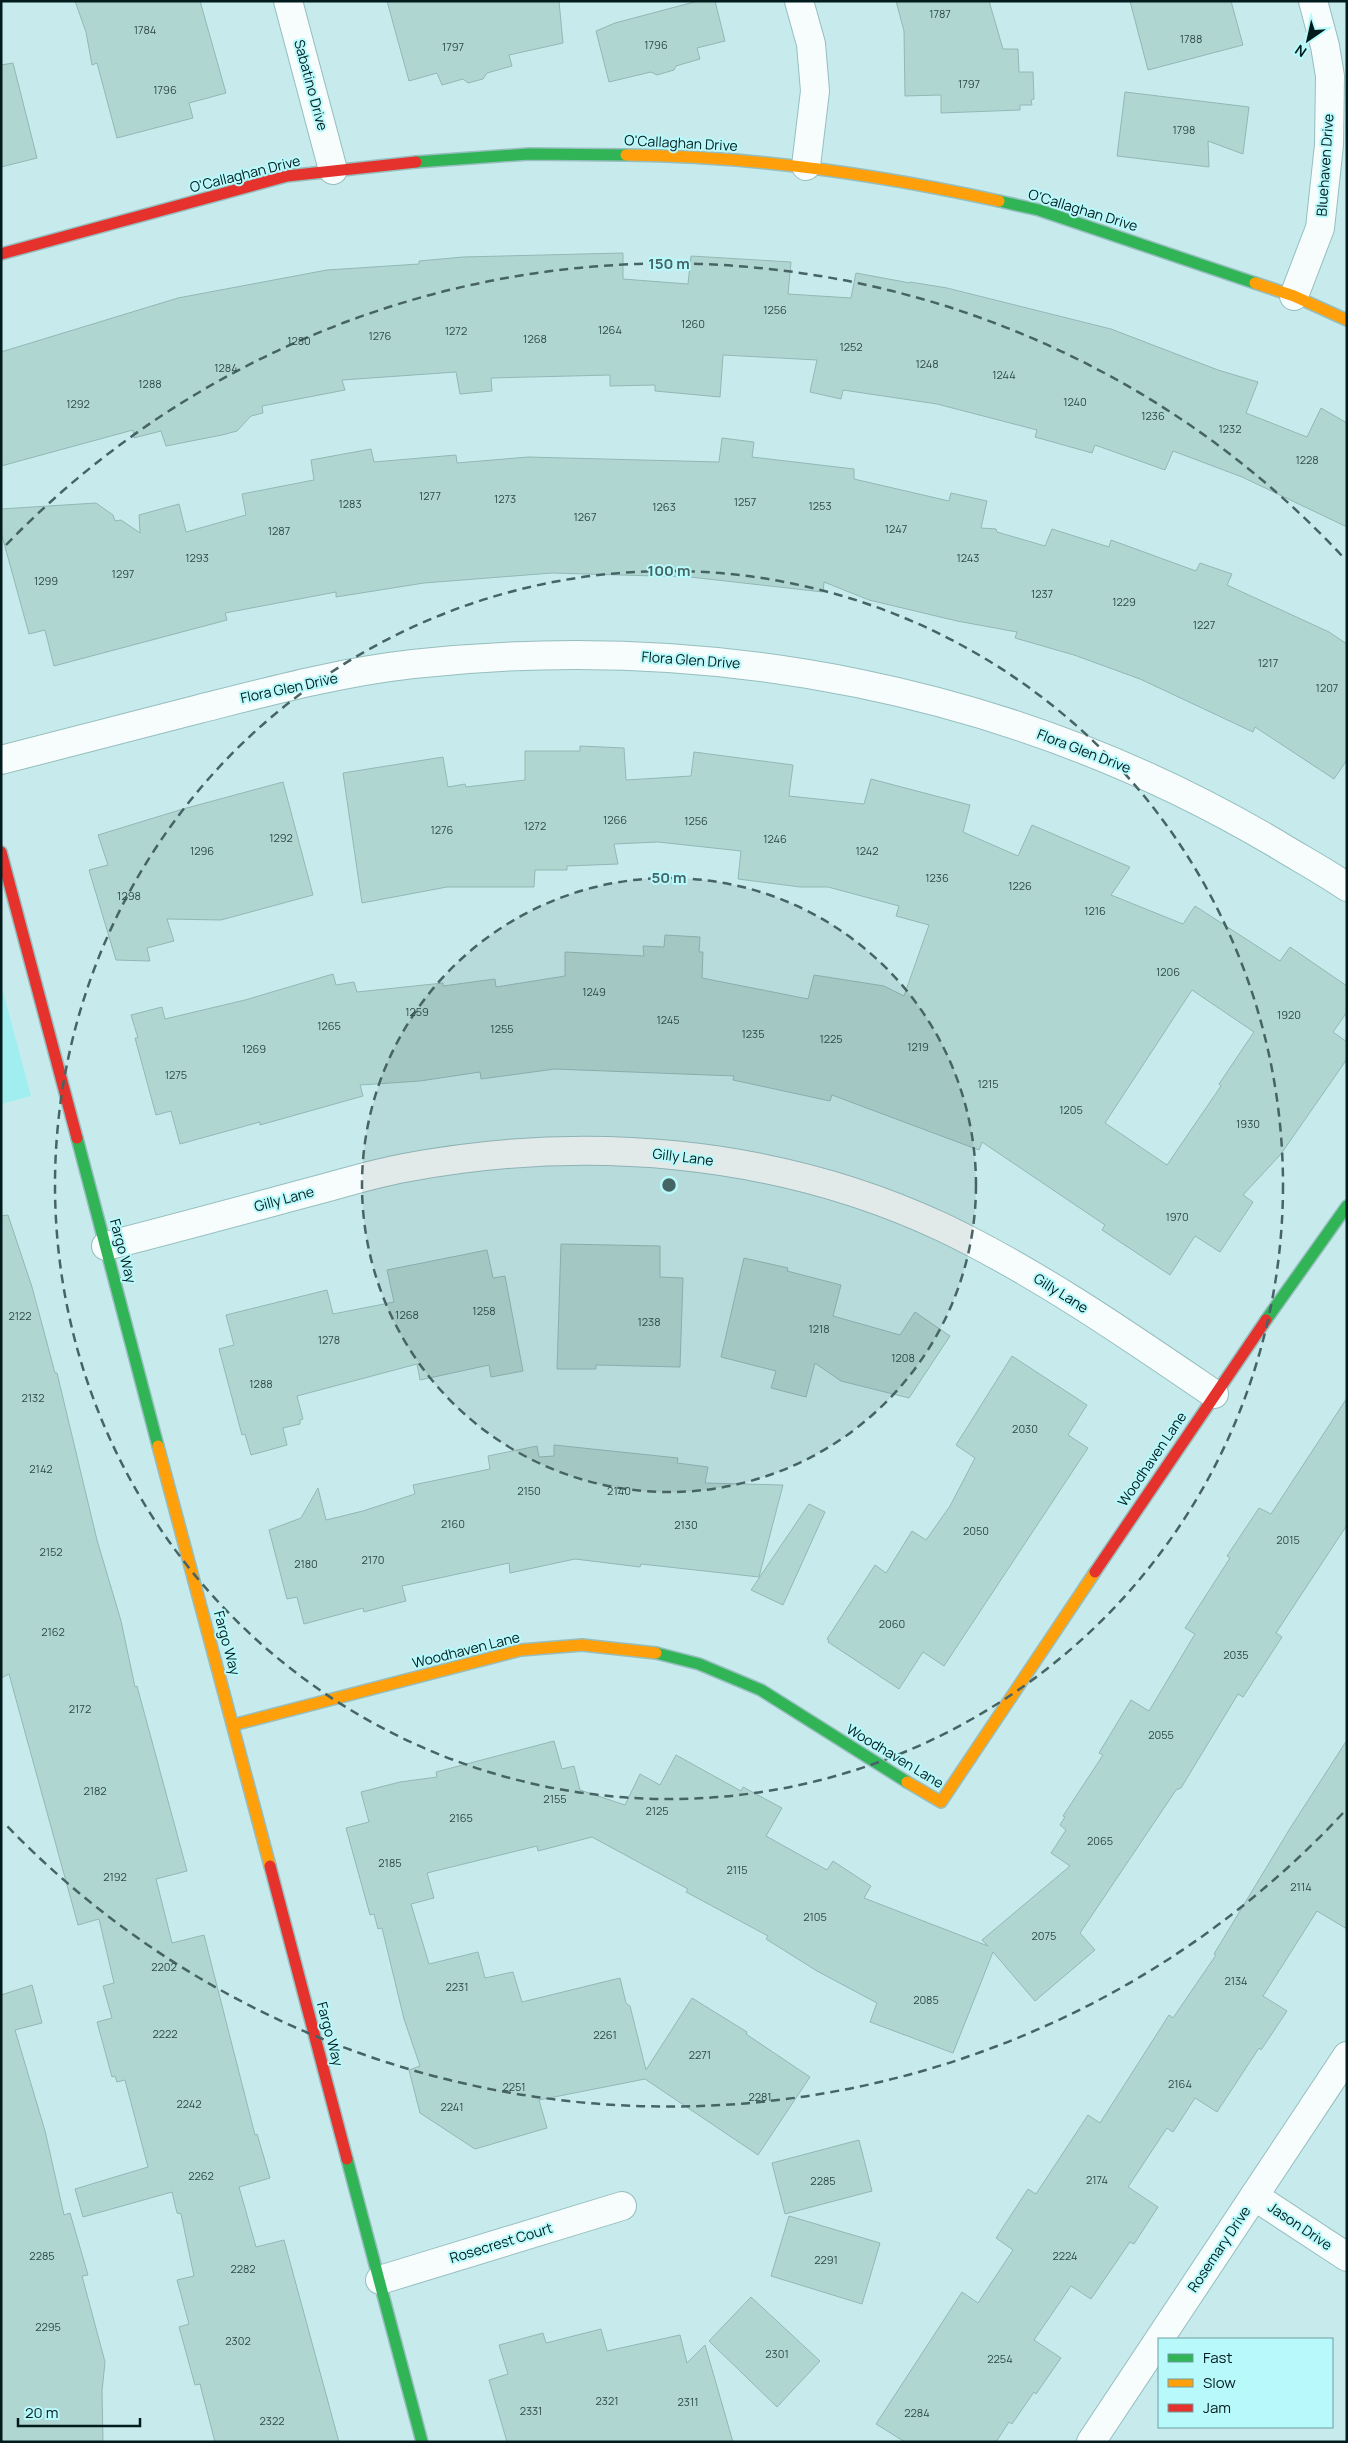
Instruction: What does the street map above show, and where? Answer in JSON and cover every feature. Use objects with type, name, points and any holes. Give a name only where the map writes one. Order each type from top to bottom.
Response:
[{"type":"street","name":"Sabatino Drive","points":[[288,1],[333,170]]},
{"type":"street","points":[[799,1],[810,44],[815,91],[806,166]]},
{"type":"street","name":"Bluehaven Drive","points":[[1294,296],[1320,228],[1330,145],[1330,76],[1336,44],[1313,1]]},
{"type":"street","name":"O'Callaghan Drive","points":[[1,254],[287,176],[382,164],[529,154],[663,155],[806,166],[906,181],[1039,210],[1294,296],[1347,320]]},
{"type":"street","name":"Flora Glen Drive","points":[[1,760],[296,684],[411,664],[536,655],[647,655],[759,665],[867,684],[986,715],[1112,760],[1221,812],[1347,887]]},
{"type":"street","name":"Fargo Way","points":[[1,852],[422,2442]]},
{"type":"street","name":"Gilly Lane","points":[[106,1246],[411,1167],[495,1154],[587,1149],[680,1155],[768,1170],[856,1194],[940,1226],[1015,1264],[1214,1394]]},
{"type":"street","name":"Woodhaven Lane","points":[[233,1725],[521,1650],[582,1645],[645,1650],[699,1664],[761,1690],[873,1762],[941,1802],[1214,1394],[1347,1206]]},
{"type":"street","name":"Rosemary Drive","points":[[1159,2338],[1347,2056]]},
{"type":"street","name":"Jason Drive","points":[[1254,2196],[1347,2257]]},
{"type":"street","name":"Rosecrest Court","points":[[380,2280],[622,2206]]},
{"type":"street","name":"Rosemary Drive","points":[[1090,2442],[1158,2340]]},
{"type":"shaded area","points":[[1,984],[31,1096],[1,1104]]},
{"type":"building","points":[[75,1],[200,1],[226,93],[189,103],[193,118],[117,138],[97,63],[92,65],[86,32]]},
{"type":"building","points":[[387,1],[559,1],[563,43],[509,55],[512,66],[487,73],[483,79],[468,83],[463,79],[442,85],[437,73],[409,81]]},
{"type":"building","points":[[698,1],[715,1],[725,41],[697,48],[700,59],[676,66],[674,70],[657,75],[651,72],[609,82],[596,31],[615,23]]},
{"type":"building","points":[[896,1],[989,1],[1003,49],[1018,49],[1019,72],[1033,72],[1034,99],[1031,100],[1032,105],[1020,105],[1020,110],[941,113],[941,95],[905,96],[904,31]]},
{"type":"building","points":[[1130,1],[1231,1],[1243,45],[1148,70]]},
{"type":"building","points":[[13,63],[37,158],[1,167],[1,65]]},
{"type":"building","points":[[1125,92],[1249,107],[1243,154],[1208,141],[1209,167],[1117,156]]},
{"type":"building","points":[[623,253],[623,279],[688,284],[691,256],[791,262],[788,294],[851,298],[856,273],[947,288],[1111,329],[1218,370],[1258,382],[1246,413],[1307,437],[1321,408],[1347,423],[1347,527],[1242,477],[1173,451],[1165,470],[1095,445],[1092,453],[1035,437],[1037,430],[937,404],[843,390],[841,399],[810,392],[817,360],[723,355],[720,397],[655,391],[655,385],[610,386],[610,375],[491,378],[492,391],[460,394],[456,372],[342,380],[345,390],[262,406],[263,413],[251,416],[237,431],[222,435],[166,446],[161,431],[134,438],[133,430],[1,466],[1,352],[178,298],[327,270],[419,264],[419,261],[463,257]]},
{"type":"building","points":[[722,438],[754,442],[752,457],[854,469],[854,479],[949,501],[951,493],[987,501],[981,528],[996,529],[997,532],[1045,546],[1052,529],[1109,547],[1111,540],[1196,571],[1200,563],[1232,574],[1227,585],[1329,632],[1347,644],[1347,760],[1334,779],[1255,727],[1253,732],[1140,679],[1074,655],[1015,638],[1017,632],[957,621],[869,600],[824,582],[823,592],[690,577],[552,573],[424,583],[336,597],[336,592],[225,613],[227,620],[54,666],[45,630],[29,634],[1,532],[1,509],[96,503],[113,515],[115,521],[121,520],[140,533],[139,515],[179,504],[186,532],[246,515],[242,494],[314,480],[311,460],[371,449],[374,462],[456,455],[457,463],[528,457],[719,462]]},
{"type":"building","points":[[580,746],[624,748],[626,780],[691,776],[694,752],[793,765],[789,796],[864,804],[871,779],[970,805],[963,832],[1018,856],[1032,825],[1130,867],[1111,895],[1183,924],[1195,906],[1280,961],[1290,947],[1347,986],[1347,1012],[1333,1032],[1347,1042],[1347,1059],[1281,1154],[1243,1195],[1253,1202],[1220,1252],[1195,1236],[1170,1275],[1102,1230],[1105,1225],[982,1142],[979,1150],[832,1095],[830,1101],[733,1080],[734,1076],[555,1069],[481,1079],[480,1072],[420,1081],[360,1085],[363,1096],[260,1125],[260,1122],[180,1144],[171,1111],[156,1115],[135,1038],[138,1038],[131,1015],[162,1007],[165,1019],[245,1000],[333,974],[336,985],[354,982],[357,992],[443,983],[443,986],[495,979],[496,987],[565,976],[565,952],[644,956],[643,946],[664,947],[665,935],[700,937],[699,952],[703,952],[702,978],[808,999],[814,975],[884,986],[904,996],[929,925],[896,916],[899,906],[828,887],[800,887],[738,879],[741,851],[658,842],[614,844],[618,864],[567,866],[567,870],[535,870],[534,887],[447,887],[362,903],[343,773],[443,757],[448,787],[465,784],[466,787],[525,780],[525,751],[580,751]],"holes":[[[1192,990],[1254,1032],[1219,1084],[1221,1086],[1167,1165],[1105,1123]]]},
{"type":"building","points":[[283,782],[313,895],[221,920],[167,919],[174,941],[147,948],[150,961],[116,960],[89,870],[108,865],[98,835],[183,809]]},
{"type":"building","points":[[8,1215],[32,1287],[55,1373],[57,1373],[97,1540],[121,1621],[135,1687],[137,1686],[187,1871],[156,1879],[172,1943],[204,1935],[255,2135],[257,2134],[270,2178],[239,2187],[256,2247],[284,2240],[339,2442],[215,2442],[200,2384],[195,2385],[179,2327],[189,2324],[177,2280],[194,2276],[181,2214],[177,2213],[172,2192],[83,2217],[75,2189],[148,2167],[125,2080],[117,2082],[115,2076],[112,2077],[97,2022],[112,2018],[103,1986],[114,1983],[99,1919],[78,1925],[9,1674],[1,1678],[1,1216]]},
{"type":"building","points":[[561,1244],[660,1246],[660,1277],[683,1278],[680,1367],[596,1365],[596,1369],[557,1369]]},
{"type":"building","points":[[487,1250],[493,1278],[505,1276],[523,1371],[491,1377],[489,1365],[420,1380],[417,1364],[297,1396],[303,1419],[300,1420],[300,1424],[283,1428],[287,1445],[251,1455],[245,1434],[242,1435],[219,1349],[234,1345],[226,1315],[327,1290],[333,1314],[394,1302],[387,1270]]},
{"type":"building","points":[[744,1258],[788,1268],[787,1271],[841,1285],[833,1316],[900,1335],[915,1312],[950,1336],[909,1398],[841,1381],[815,1363],[806,1397],[771,1388],[776,1371],[721,1357]]},
{"type":"building","points":[[1012,1356],[1087,1405],[1068,1435],[1088,1448],[944,1666],[923,1652],[899,1689],[828,1642],[829,1640],[827,1639],[875,1565],[886,1573],[912,1531],[926,1540],[950,1506],[975,1458],[956,1445]]},
{"type":"building","points":[[1347,1398],[1347,1525],[1276,1633],[1282,1637],[1243,1697],[1238,1694],[1181,1788],[1176,1790],[1080,1933],[1095,1950],[1035,2001],[993,1952],[953,2053],[870,2022],[877,2003],[817,1971],[766,1939],[768,1936],[686,1892],[688,1889],[592,1837],[538,1851],[537,1846],[427,1873],[434,1898],[411,1904],[429,1964],[478,1952],[485,1978],[513,1972],[522,2002],[620,1978],[626,2003],[630,2006],[646,2070],[692,1998],[747,2032],[746,2034],[810,2077],[758,2155],[645,2079],[539,2100],[547,2128],[475,2149],[420,2113],[409,2070],[420,2066],[404,2019],[382,1928],[378,1929],[374,1914],[370,1915],[346,1828],[369,1822],[361,1792],[400,1782],[437,1777],[436,1772],[554,1741],[562,1769],[574,1766],[580,1790],[625,1805],[640,1774],[660,1785],[676,1755],[741,1791],[743,1787],[782,1808],[766,1836],[827,1870],[833,1861],[871,1886],[864,1898],[988,1946],[982,1940],[1070,1866],[1051,1853],[1066,1830],[1060,1825],[1065,1817],[1063,1816],[1103,1755],[1099,1753],[1131,1700],[1149,1711],[1195,1634],[1185,1628],[1230,1558],[1227,1556],[1259,1508],[1271,1514]]},
{"type":"building","points":[[554,1445],[678,1458],[677,1463],[708,1467],[705,1483],[783,1485],[759,1577],[641,1564],[640,1567],[575,1559],[510,1573],[509,1563],[402,1586],[406,1601],[364,1612],[363,1608],[304,1624],[297,1597],[287,1599],[269,1530],[301,1518],[318,1488],[326,1520],[363,1511],[415,1494],[413,1485],[490,1469],[488,1456],[537,1446],[539,1457],[554,1456]]},
{"type":"building","points":[[809,1504],[825,1512],[783,1605],[751,1590]]},
{"type":"building","points":[[1347,1740],[1347,1929],[1317,1911],[1263,1996],[1287,2011],[1261,2050],[1259,2048],[1217,2112],[1195,2098],[1173,2132],[1167,2128],[1128,2187],[1158,2207],[1134,2244],[1130,2242],[1091,2299],[1071,2286],[1034,2340],[1061,2358],[1036,2394],[1034,2392],[1012,2424],[1009,2422],[996,2442],[905,2442],[876,2424],[962,2292],[978,2303],[1013,2250],[996,2238],[1028,2189],[1036,2194],[1088,2115],[1100,2123],[1169,2015],[1173,2018],[1216,1955],[1214,1954],[1289,1830]]},
{"type":"building","points":[[32,1985],[42,2023],[15,2030],[45,2131],[64,2215],[70,2213],[88,2275],[82,2276],[105,2362],[102,2391],[103,2442],[1,2442],[1,1995]]},
{"type":"building","points":[[859,2140],[872,2191],[785,2214],[772,2163]]},
{"type":"building","points":[[789,2216],[880,2243],[862,2304],[771,2276]]},
{"type":"building","points":[[751,2297],[820,2361],[777,2407],[709,2341]]},
{"type":"building","points":[[601,2329],[607,2351],[680,2335],[687,2363],[705,2345],[733,2442],[507,2442],[489,2380],[508,2374],[499,2345],[543,2333],[546,2343]]},
{"type":"traffic: fast","points":[[416,162],[529,154],[626,155]]},
{"type":"traffic: fast","points":[[999,201],[1039,210],[1255,283]]},
{"type":"traffic: fast","points":[[77,1138],[158,1446]]},
{"type":"traffic: fast","points":[[1266,1320],[1347,1206]]},
{"type":"traffic: fast","points":[[656,1653],[699,1664],[761,1690],[907,1782]]},
{"type":"traffic: fast","points":[[347,2159],[422,2442]]},
{"type":"traffic: slow","points":[[626,155],[720,159],[814,168],[953,191],[999,201]]},
{"type":"traffic: slow","points":[[1255,283],[1294,296],[1347,320]]},
{"type":"traffic: slow","points":[[158,1446],[270,1866]]},
{"type":"traffic: slow","points":[[907,1782],[941,1802],[1095,1572]]},
{"type":"traffic: slow","points":[[233,1725],[521,1650],[582,1645],[656,1653]]},
{"type":"traffic: jam","points":[[1,254],[287,176],[416,162]]},
{"type":"traffic: jam","points":[[1,852],[77,1138]]},
{"type":"traffic: jam","points":[[1095,1572],[1266,1320]]},
{"type":"traffic: jam","points":[[270,1866],[347,2159]]}]
